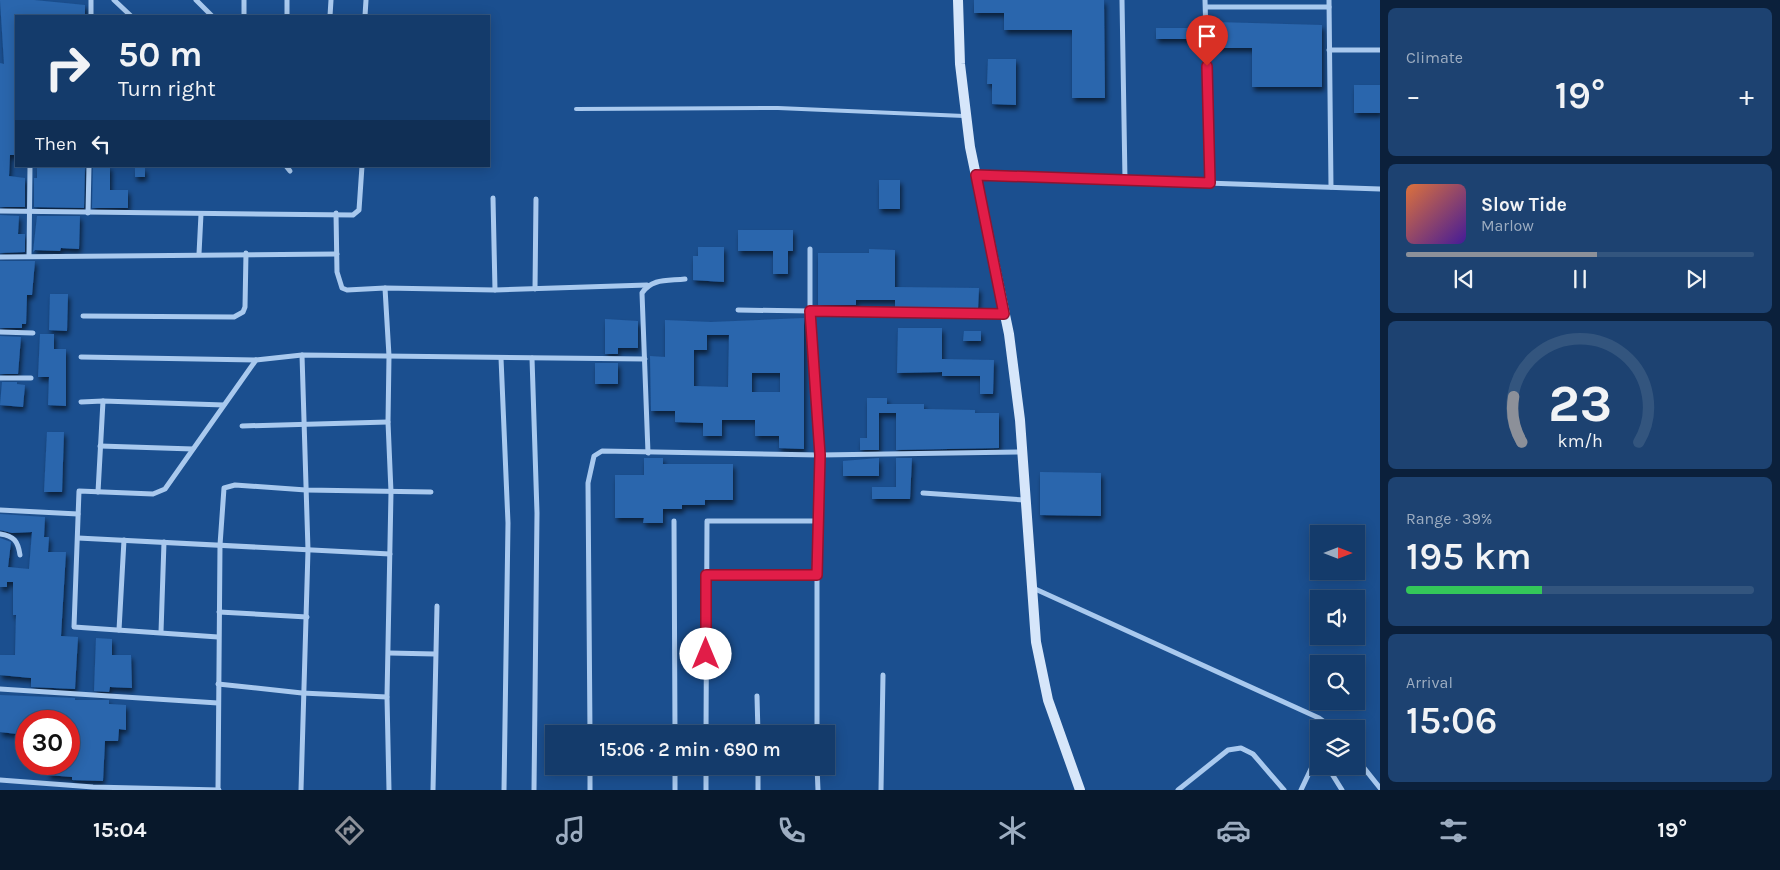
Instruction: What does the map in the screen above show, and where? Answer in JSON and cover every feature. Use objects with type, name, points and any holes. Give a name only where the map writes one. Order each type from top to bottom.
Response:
[{"type":"street","points":[[91,0],[91,15]]},
{"type":"street","points":[[114,0],[130,15]]},
{"type":"street","points":[[196,0],[211,15]]},
{"type":"street","points":[[244,0],[244,15]]},
{"type":"street","points":[[287,0],[287,15]]},
{"type":"street","points":[[330,0],[330,15]]},
{"type":"street","points":[[365,15],[366,0]]},
{"type":"street","points":[[958,0],[960,64],[966,116],[1004,314],[1022,452],[1036,642],[1048,700],[1080,790]]},
{"type":"street","points":[[1122,0],[1126,180]]},
{"type":"street","points":[[1206,0],[1210,183]]},
{"type":"street","points":[[1329,0],[1331,188]]},
{"type":"street","points":[[1206,7],[1329,7]]},
{"type":"street","points":[[1329,50],[1380,50]]},
{"type":"street","points":[[29,256],[30,167]]},
{"type":"street","points":[[88,213],[89,167]]},
{"type":"street","points":[[287,167],[290,171]]},
{"type":"street","points":[[0,211],[201,214],[336,213],[353,215],[359,210],[362,167]]},
{"type":"street","points":[[976,175],[1380,189]]},
{"type":"street","points":[[493,198],[495,290]]},
{"type":"street","points":[[535,289],[536,199]]},
{"type":"street","points":[[336,213],[337,272],[342,288],[347,290],[385,288],[535,289],[647,285],[655,282],[685,280]]},
{"type":"street","points":[[199,254],[201,214]]},
{"type":"street","points":[[810,248],[810,311],[820,455],[817,575],[817,725]]},
{"type":"street","points":[[0,256],[246,253],[337,254]]},
{"type":"street","points":[[83,316],[234,318],[243,312],[245,307],[246,253]]},
{"type":"street","points":[[647,285],[642,293],[642,301],[648,453]]},
{"type":"street","points":[[385,288],[389,356],[388,422],[391,492],[387,697],[389,790]]},
{"type":"street","points":[[738,310],[1004,314]]},
{"type":"street","points":[[0,332],[33,333]]},
{"type":"street","points":[[81,357],[256,360],[302,355],[645,359]]},
{"type":"street","points":[[301,790],[302,693],[307,617],[308,550],[302,355]]},
{"type":"street","points":[[501,358],[508,523],[504,790]]},
{"type":"street","points":[[532,358],[537,513],[534,790]]},
{"type":"street","points":[[218,637],[74,627],[79,491],[153,494],[165,489],[256,360]]},
{"type":"street","points":[[0,378],[31,378]]},
{"type":"street","points":[[98,492],[103,401]]},
{"type":"street","points":[[81,402],[224,405]]},
{"type":"street","points":[[242,426],[388,422]]},
{"type":"street","points":[[100,446],[193,449]]},
{"type":"street","points":[[590,725],[588,483],[594,456],[602,451],[820,455],[1022,452]]},
{"type":"street","points":[[0,780],[93,788],[218,790],[218,637],[220,545],[224,488],[236,485],[306,490],[431,492]]},
{"type":"street","points":[[923,493],[1026,500]]},
{"type":"street","points":[[0,510],[78,514]]},
{"type":"street","points":[[674,521],[675,725]]},
{"type":"street","points":[[706,725],[707,521],[818,521]]},
{"type":"street","points":[[0,534],[15,538],[20,555]]},
{"type":"street","points":[[78,538],[390,554]]},
{"type":"street","points":[[119,630],[124,540]]},
{"type":"street","points":[[161,632],[164,542]]},
{"type":"street","points":[[706,575],[817,575]]},
{"type":"street","points":[[1032,587],[1322,720]]},
{"type":"street","points":[[433,790],[436,606]]},
{"type":"street","points":[[219,612],[307,617]]},
{"type":"street","points":[[389,653],[435,654]]},
{"type":"street","points":[[881,790],[884,675]]},
{"type":"street","points":[[218,684],[302,693],[387,697]]},
{"type":"street","points":[[0,689],[218,703]]},
{"type":"street","points":[[758,696],[758,725]]},
{"type":"street","points":[[1178,790],[1228,750],[1241,748],[1253,754],[1284,790]]},
{"type":"street","points":[[1365,769],[1380,788]]},
{"type":"street","points":[[1301,790],[1310,772]]},
{"type":"street","points":[[590,775],[590,790]]},
{"type":"street","points":[[675,775],[675,790]]},
{"type":"street","points":[[706,775],[706,790]]},
{"type":"street","points":[[758,775],[758,790]]},
{"type":"street","points":[[818,775],[818,790]]},
{"type":"street","points":[[1334,775],[1342,790]]},
{"type":"street","points":[[24,783],[24,790]]},
{"type":"lane","points":[[576,109],[778,108],[966,116]]},
{"type":"building","points":[[0,0],[34,0],[85,5],[85,15],[15,15],[15,155],[10,155],[9,176],[25,178],[25,207],[0,207],[0,63],[4,64]]},
{"type":"building","points":[[974,0],[1104,0],[1105,98],[1072,98],[1072,30],[1004,30],[1004,13],[974,13]]},
{"type":"building","points":[[1215,22],[1322,25],[1322,87],[1252,87],[1252,48],[1215,48]]},
{"type":"building","points":[[1156,28],[1191,28],[1191,39],[1156,39]]},
{"type":"building","points":[[988,59],[1016,59],[1016,105],[992,104],[992,84],[987,84]]},
{"type":"building","points":[[1354,85],[1380,85],[1380,113],[1354,113]]},
{"type":"building","points":[[37,167],[85,167],[84,208],[34,207],[34,178],[37,178]]},
{"type":"building","points":[[93,167],[110,167],[110,190],[128,190],[128,208],[92,208]]},
{"type":"building","points":[[135,168],[145,168],[145,177],[135,177]]},
{"type":"building","points":[[879,180],[900,180],[900,209],[879,209]]},
{"type":"building","points":[[0,215],[19,216],[18,234],[25,234],[25,252],[0,253]]},
{"type":"building","points":[[37,216],[80,216],[79,249],[61,248],[60,251],[35,250],[33,252]]},
{"type":"building","points":[[738,230],[793,230],[793,251],[788,251],[788,274],[773,274],[773,251],[738,251]]},
{"type":"building","points":[[698,247],[724,247],[724,282],[693,280],[693,256],[698,256]]},
{"type":"building","points":[[869,249],[895,250],[895,287],[979,288],[978,309],[895,308],[895,300],[856,300],[856,305],[818,305],[818,253],[869,253]]},
{"type":"building","points":[[0,261],[35,261],[32,295],[27,295],[26,324],[22,324],[22,328],[0,328]]},
{"type":"building","points":[[50,294],[68,294],[67,331],[49,330]]},
{"type":"building","points":[[804,318],[804,449],[779,448],[779,436],[755,436],[755,420],[722,420],[722,436],[703,436],[703,423],[675,422],[675,411],[651,411],[650,356],[665,357],[665,320],[711,322]],"holes":[[[707,335],[729,335],[728,387],[694,386],[694,350],[707,350]],[[752,373],[780,373],[780,392],[752,392]]]},
{"type":"building","points":[[605,319],[638,321],[638,348],[618,348],[618,354],[605,354]]},
{"type":"building","points":[[898,328],[942,328],[942,359],[994,360],[993,394],[980,394],[980,376],[942,376],[942,372],[897,373]]},
{"type":"building","points":[[964,331],[981,331],[981,341],[963,341]]},
{"type":"building","points":[[40,334],[54,334],[54,349],[66,349],[66,406],[48,405],[49,377],[38,377]]},
{"type":"building","points":[[0,336],[21,337],[18,374],[0,374]]},
{"type":"building","points":[[595,363],[618,363],[618,384],[595,384]]},
{"type":"building","points":[[2,382],[17,382],[17,384],[25,385],[23,407],[0,405]]},
{"type":"building","points":[[867,398],[887,398],[887,404],[924,404],[924,409],[975,410],[975,413],[999,413],[999,448],[896,450],[896,413],[879,413],[879,450],[860,450],[860,438],[867,438]]},
{"type":"building","points":[[47,432],[64,432],[62,492],[44,492]]},
{"type":"building","points":[[644,458],[663,458],[663,464],[733,464],[733,500],[705,500],[705,505],[682,505],[682,509],[663,509],[663,523],[643,523],[644,518],[615,518],[615,475],[644,475]]},
{"type":"building","points":[[879,458],[879,476],[843,476],[843,461]]},
{"type":"building","points":[[896,458],[912,458],[910,499],[872,499],[872,487],[896,487]]},
{"type":"building","points":[[1040,472],[1101,473],[1101,516],[1040,515]]},
{"type":"building","points":[[0,514],[45,517],[44,537],[49,537],[48,552],[66,552],[61,636],[78,637],[75,689],[31,687],[31,678],[0,675],[0,655],[15,655],[16,615],[13,615],[13,582],[7,582],[7,587],[0,587],[0,538],[11,542],[8,567],[29,569],[32,532],[12,533],[0,530]]},
{"type":"building","points":[[96,638],[112,639],[112,655],[131,655],[132,688],[110,687],[109,692],[94,691]]},
{"type":"building","points":[[0,695],[75,698],[75,700],[109,700],[109,704],[126,705],[126,730],[119,729],[118,741],[105,741],[103,781],[72,780],[72,777],[48,775],[80,775],[80,710],[15,710],[15,734],[0,732]]},
{"type":"route","points":[[706,654],[706,575],[817,575],[820,455],[810,311],[1004,314],[976,175],[1210,183],[1207,66]]}]
